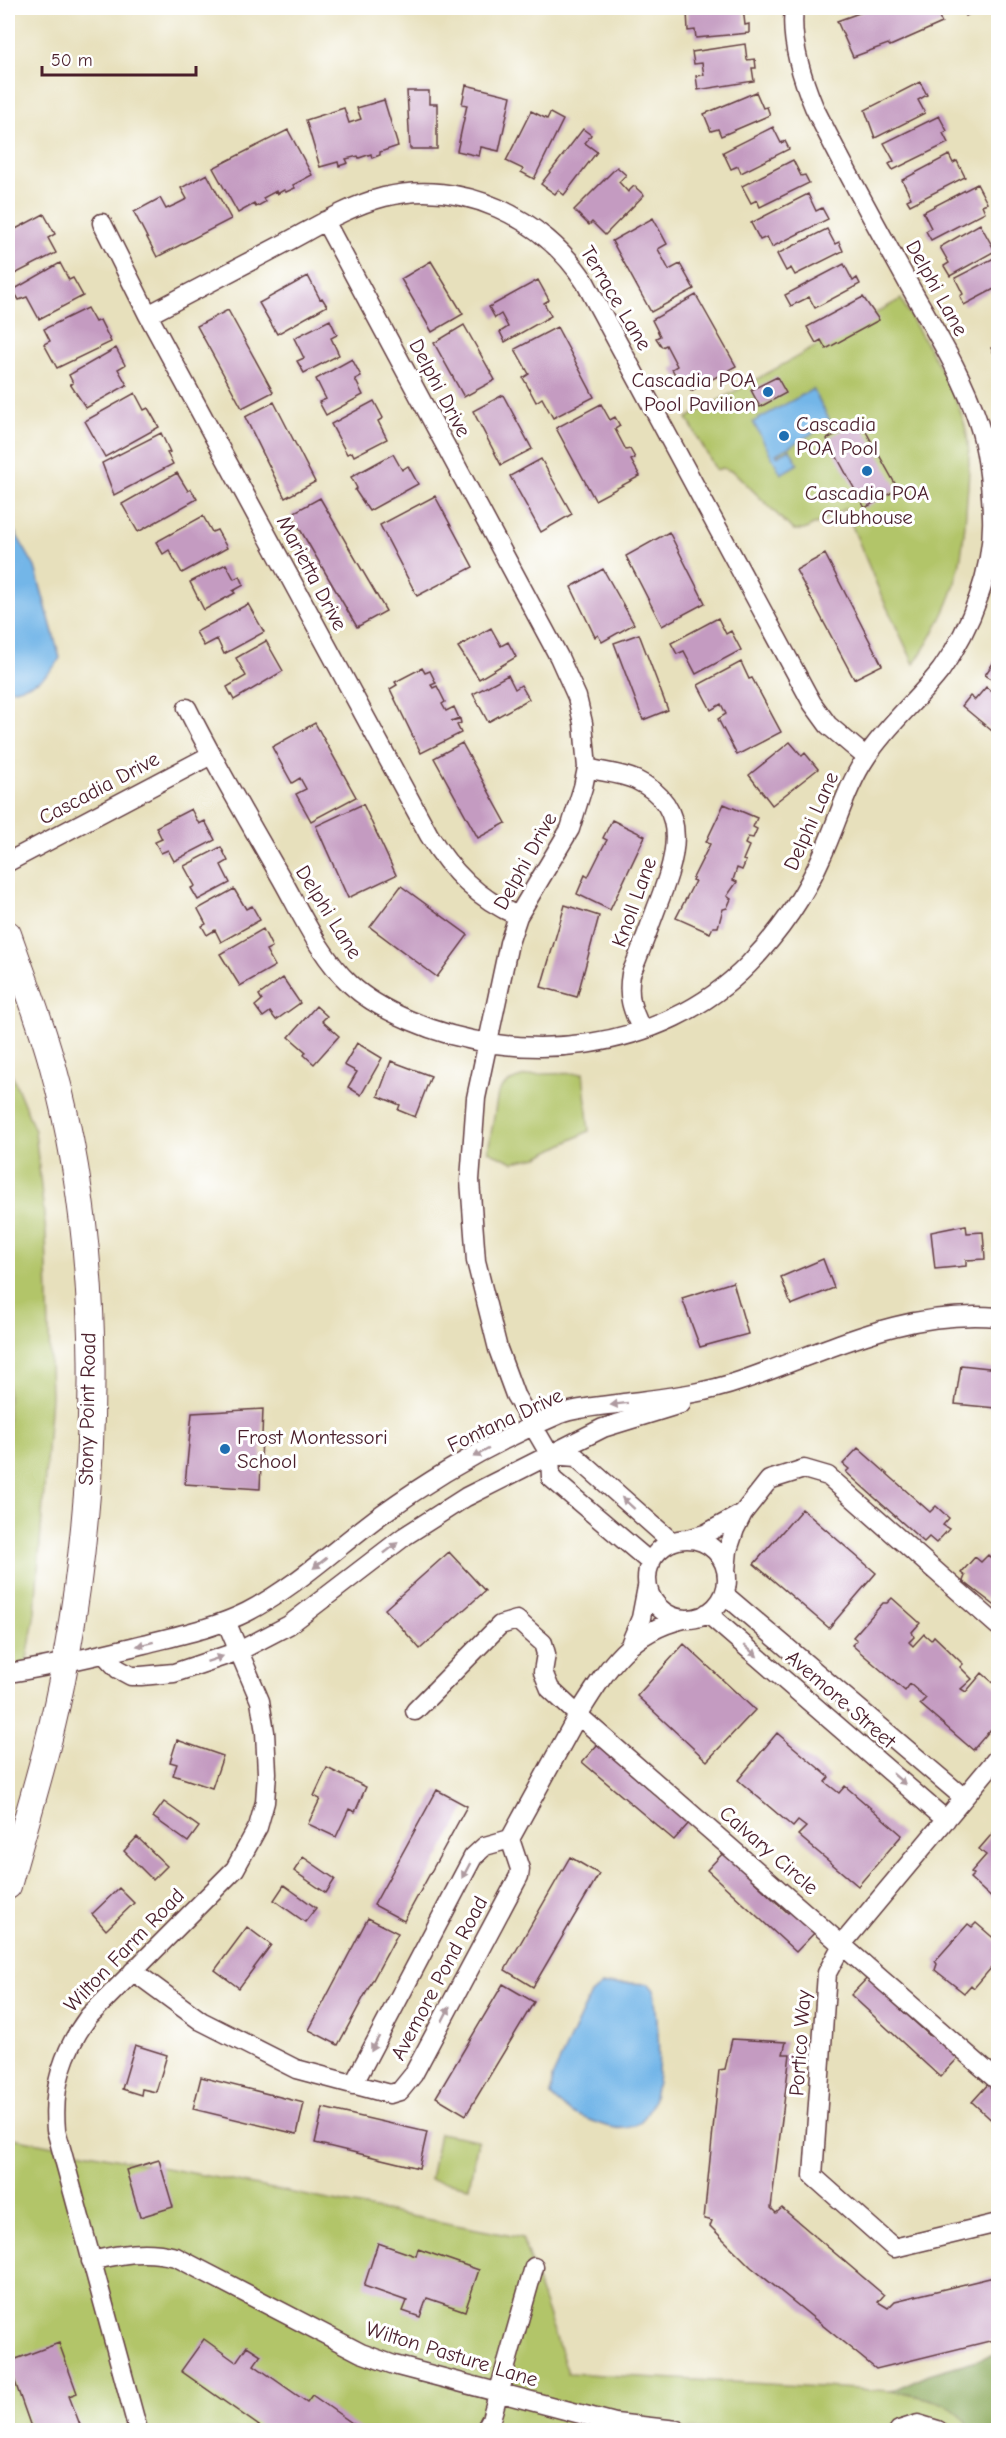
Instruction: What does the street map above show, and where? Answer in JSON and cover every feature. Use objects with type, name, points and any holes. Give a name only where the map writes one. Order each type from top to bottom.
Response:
[{"type":"main road","name":"Stony Point Road","points":[[8,934],[34,1007],[62,1102],[82,1222],[88,1292],[90,1419],[81,1554],[65,1664],[51,1732],[8,1886]]},
{"type":"street","name":"Delphi Lane","points":[[188,708],[211,755],[322,950],[349,984],[378,1005],[433,1030],[487,1043],[543,1048],[576,1045],[642,1030],[673,1017],[710,997],[747,966],[802,896],[817,868],[852,784],[866,757],[940,670],[963,632],[984,580],[991,550],[993,519],[979,425],[963,384],[828,134],[804,81],[797,55],[794,8]]},
{"type":"street","name":"Terrace Lane","points":[[148,315],[325,221],[366,202],[402,194],[442,194],[480,202],[513,215],[560,249],[581,275],[608,321],[692,483],[812,703],[833,729],[866,757]]},
{"type":"street","name":"Delphi Drive","points":[[325,221],[559,657],[577,697],[583,723],[586,768],[578,809],[570,829],[518,916],[487,1043],[476,1098],[470,1155],[472,1235],[482,1288],[498,1349],[515,1395],[533,1427]]},
{"type":"street","name":"Marietta Drive","points":[[102,223],[148,315],[438,850],[476,892],[497,907],[518,916]]},
{"type":"street","name":"Cascadia Drive","points":[[8,862],[211,755]]},
{"type":"street","name":"Knoll Lane","points":[[586,768],[637,780],[662,801],[675,827],[675,861],[628,987],[631,1009],[642,1030]]},
{"type":"street","name":"Fontana Drive","points":[[8,1673],[65,1664],[226,1621],[282,1591],[420,1488],[563,1413],[675,1396],[739,1382],[875,1330],[915,1321],[957,1317],[999,1317]]},
{"type":"street","points":[[104,1654],[118,1670],[131,1676],[141,1676],[174,1673],[239,1651],[289,1625],[405,1536],[466,1497],[603,1428],[708,1396],[739,1382]]},
{"type":"street","points":[[533,1427],[550,1455],[550,1478],[651,1563]]},
{"type":"street","points":[[550,1455],[576,1457],[679,1541],[704,1542],[715,1550],[726,1570]]},
{"type":"street","points":[[631,1642],[665,1623],[707,1613],[722,1599],[728,1550],[743,1513],[769,1480],[804,1469],[828,1476],[999,1626]]},
{"type":"street","points":[[510,1839],[578,1715],[599,1682],[631,1642],[641,1618],[651,1563],[656,1554],[679,1541],[705,1534],[743,1513]]},
{"type":"street","points":[[648,1583],[654,1603],[664,1612],[684,1619]]},
{"type":"street","name":"Avemore Street","points":[[724,1594],[964,1798]]},
{"type":"street","name":"Avemore Street","points":[[707,1613],[946,1820]]},
{"type":"street","name":"Calvary Circle","points":[[415,1711],[500,1625],[517,1620],[543,1643],[546,1654],[543,1672],[550,1689],[999,2080]]},
{"type":"street","name":"Wilton Farm Road","points":[[138,2430],[56,2130],[54,2104],[57,2079],[74,2036],[89,2016],[235,1869],[258,1827],[266,1782],[265,1732],[260,1701],[226,1621]]},
{"type":"street","name":"Portico Way","points":[[999,1757],[843,1943],[827,1973],[813,2176],[894,2248],[999,2223]]},
{"type":"street","name":"Avemore Pond Road","points":[[133,1971],[163,1996],[230,2036],[296,2069],[353,2085],[390,2094],[400,2091],[413,2075],[519,1876],[520,1869],[510,1839],[485,1846],[473,1857],[353,2085]]},
{"type":"street","name":"Wilton Pasture Lane","points":[[91,2261],[134,2251],[155,2252],[176,2258],[361,2353],[394,2365],[615,2423],[677,2430]]},
{"type":"street","points":[[485,2430],[534,2267]]},
{"type":"street","points":[[899,2430],[918,2424],[938,2430]]},
{"type":"green space","points":[[901,299],[953,394],[965,426],[969,453],[965,524],[959,566],[948,603],[914,664],[881,595],[845,509],[804,530],[793,530],[734,472],[722,468],[716,470],[687,418]]},
{"type":"green space","points":[[8,1065],[35,1131],[46,1233],[51,1396],[35,1612],[25,1672],[8,1676]]},
{"type":"green space","points":[[583,1073],[589,1131],[538,1157],[513,1162],[488,1151],[498,1093],[505,1085],[524,1076],[536,1074]]},
{"type":"green space","points":[[439,2133],[478,2140],[469,2187],[430,2179]]},
{"type":"green space","points":[[13,2138],[522,2238],[568,2373],[891,2391],[927,2398],[947,2405],[964,2419],[972,2430],[8,2430],[8,2152]]},
{"type":"green space","points":[[998,2354],[998,2430],[972,2430],[956,2411],[947,2405],[927,2398],[891,2391],[929,2374]]},
{"type":"water","name":"Cascadia POA Pool","points":[[813,389],[831,423],[776,454],[777,456],[790,449],[798,464],[781,474],[753,422]]},
{"type":"water","points":[[8,520],[35,567],[60,658],[39,680],[9,690]]},
{"type":"water","points":[[649,1984],[654,1990],[659,2056],[652,2104],[642,2120],[626,2128],[603,2125],[582,2117],[556,2102],[551,2096],[552,2078],[591,1994],[602,1985]]},
{"type":"building","points":[[743,8],[745,25],[749,24],[749,33],[696,38],[695,30],[688,31],[687,11]]},
{"type":"building","points":[[873,8],[935,8],[942,23],[890,46],[888,44],[853,57],[837,21]]},
{"type":"building","points":[[962,8],[981,8],[966,16]]},
{"type":"building","points":[[745,44],[747,60],[755,59],[756,68],[752,68],[754,81],[698,90],[696,76],[704,75],[702,63],[694,64],[692,52]]},
{"type":"building","points":[[920,82],[927,95],[918,100],[925,113],[875,138],[865,110]]},
{"type":"building","points":[[466,85],[511,96],[499,151],[481,147],[479,156],[457,151],[467,105],[462,104]]},
{"type":"building","points":[[407,91],[429,91],[429,104],[437,104],[437,149],[410,149]]},
{"type":"building","points":[[756,92],[763,108],[767,107],[770,115],[721,136],[718,129],[711,131],[704,114]]},
{"type":"building","points":[[384,100],[398,146],[380,152],[380,155],[372,158],[371,154],[359,158],[358,156],[346,159],[348,163],[339,166],[338,162],[320,167],[306,120],[344,108],[349,123],[361,119],[357,108]]},
{"type":"building","points":[[531,111],[547,119],[550,113],[563,120],[534,179],[521,172],[523,169],[506,161]]},
{"type":"building","points":[[939,116],[947,131],[943,133],[948,143],[893,170],[889,164],[894,161],[884,143]]},
{"type":"building","points":[[773,127],[781,143],[785,141],[789,149],[741,173],[738,166],[731,169],[723,152]]},
{"type":"building","points":[[583,129],[591,135],[585,143],[597,152],[564,195],[558,190],[555,194],[541,184]]},
{"type":"building","points":[[288,130],[312,175],[293,185],[295,188],[277,194],[276,191],[263,198],[265,202],[256,207],[254,204],[238,213],[213,168]]},
{"type":"building","points":[[949,155],[953,163],[957,161],[965,177],[910,205],[907,200],[911,198],[902,180]]},
{"type":"building","points":[[793,160],[801,176],[805,175],[809,183],[760,207],[757,200],[751,203],[742,186]]},
{"type":"building","points":[[617,167],[626,175],[619,182],[628,192],[634,186],[644,195],[605,235],[592,222],[589,225],[574,210]]},
{"type":"building","points":[[207,174],[231,219],[157,257],[134,212],[160,198],[166,209],[187,199],[181,188]]},
{"type":"building","points":[[977,184],[987,203],[982,205],[985,212],[931,240],[926,231],[931,228],[923,212]]},
{"type":"building","points":[[808,194],[816,211],[822,208],[828,219],[772,247],[767,237],[760,240],[751,223]]},
{"type":"building","points":[[44,214],[55,234],[48,238],[56,253],[11,276],[8,269],[8,233]]},
{"type":"building","points":[[653,218],[667,244],[658,249],[669,270],[680,264],[694,289],[651,312],[612,241]]},
{"type":"building","points":[[980,224],[995,251],[950,276],[944,266],[949,263],[940,247]]},
{"type":"building","points":[[827,229],[835,244],[839,242],[843,251],[795,275],[791,268],[786,271],[777,254]]},
{"type":"building","points":[[998,256],[998,287],[964,305],[960,296],[963,294],[955,278]]},
{"type":"building","points":[[431,261],[463,314],[432,332],[401,279]]},
{"type":"building","points":[[60,263],[69,280],[73,278],[83,296],[39,319],[27,297],[19,300],[13,290]]},
{"type":"building","points":[[844,264],[853,281],[857,278],[860,284],[815,308],[809,297],[791,306],[785,295]]},
{"type":"building","points":[[308,276],[320,299],[322,298],[327,306],[277,334],[259,303]]},
{"type":"building","points":[[538,280],[549,300],[544,303],[551,316],[505,342],[500,332],[508,327],[501,314],[495,318],[489,307]]},
{"type":"building","points":[[696,295],[736,366],[691,391],[682,375],[677,378],[672,369],[677,366],[666,345],[662,347],[656,338],[660,336],[652,320]]},
{"type":"building","points":[[863,297],[879,320],[826,349],[821,340],[816,343],[807,327]]},
{"type":"building","points":[[87,308],[95,322],[100,320],[111,342],[57,368],[44,344],[50,341],[44,329]]},
{"type":"building","points":[[228,310],[273,392],[242,408],[197,326]]},
{"type":"building","points":[[330,320],[337,335],[331,338],[339,355],[304,373],[297,361],[304,358],[294,338]]},
{"type":"building","points":[[464,325],[495,380],[464,397],[434,343]]},
{"type":"building","points":[[557,327],[594,397],[553,418],[542,398],[536,402],[523,378],[529,374],[515,349]]},
{"type":"building","points":[[998,344],[998,361],[991,348]]},
{"type":"building","points":[[116,348],[125,365],[118,369],[127,385],[86,408],[70,384],[73,383],[69,375]]},
{"type":"building","points":[[352,359],[361,376],[355,379],[363,395],[326,415],[319,402],[326,399],[316,379]]},
{"type":"building","name":"Cascadia POA Pool Pavilion","points":[[777,377],[786,393],[760,407],[751,390]]},
{"type":"building","points":[[135,393],[144,410],[148,408],[159,427],[105,457],[85,421]]},
{"type":"building","points":[[503,395],[532,449],[501,465],[473,411]]},
{"type":"building","points":[[374,401],[383,418],[378,421],[387,439],[354,456],[352,452],[347,454],[331,424]]},
{"type":"building","points":[[274,402],[315,482],[285,498],[245,417]]},
{"type":"building","points":[[601,404],[610,420],[615,417],[620,426],[615,429],[626,450],[630,449],[635,458],[631,460],[640,476],[595,500],[556,428]]},
{"type":"building","name":"Cascadia POA Clubhouse","points":[[860,421],[898,489],[865,508],[827,439]]},
{"type":"building","points":[[161,433],[173,464],[114,495],[102,463]]},
{"type":"building","points":[[393,454],[402,470],[408,466],[418,484],[369,511],[355,490],[357,488],[351,477]]},
{"type":"building","points":[[541,459],[572,514],[541,532],[510,476]]},
{"type":"building","points":[[177,473],[188,491],[191,489],[197,499],[138,532],[122,504]]},
{"type":"building","points":[[435,496],[473,567],[417,596],[380,525]]},
{"type":"building","points":[[320,498],[386,611],[357,627],[291,514]]},
{"type":"building","points":[[203,516],[212,532],[217,530],[227,548],[182,573],[169,550],[163,554],[156,542]]},
{"type":"building","points":[[669,532],[705,603],[662,626],[626,556]]},
{"type":"building","points":[[825,554],[882,665],[854,679],[796,570]]},
{"type":"building","points":[[226,564],[234,579],[240,576],[244,585],[233,591],[235,593],[204,610],[190,582]]},
{"type":"building","points":[[603,569],[634,624],[602,642],[598,635],[595,637],[571,587]]},
{"type":"building","points":[[248,604],[264,632],[224,654],[217,639],[204,646],[196,632]]},
{"type":"building","points":[[718,618],[726,634],[731,631],[741,650],[696,674],[684,651],[677,654],[671,643]]},
{"type":"building","points":[[491,628],[501,646],[508,642],[516,657],[479,679],[458,647]]},
{"type":"building","points":[[639,634],[668,710],[643,720],[614,643]]},
{"type":"building","points":[[266,641],[283,671],[234,700],[227,687],[246,676],[236,658]]},
{"type":"building","points":[[998,656],[998,683],[985,675]]},
{"type":"building","points":[[741,662],[781,732],[737,755],[718,719],[726,714],[721,704],[711,710],[698,685]]},
{"type":"building","points":[[422,668],[425,673],[430,671],[436,683],[431,685],[433,688],[437,686],[445,702],[442,704],[446,711],[454,707],[459,718],[451,721],[460,719],[461,723],[457,725],[461,733],[421,753],[390,689],[397,685],[395,682]]},
{"type":"building","points":[[508,675],[515,689],[521,685],[529,699],[488,722],[473,694]]},
{"type":"building","points":[[986,687],[998,697],[998,736],[962,706],[970,696],[975,700]]},
{"type":"building","points":[[315,723],[356,797],[311,821],[296,794],[306,789],[300,778],[292,783],[272,747]]},
{"type":"building","points":[[790,742],[802,756],[805,753],[818,769],[772,805],[749,775]]},
{"type":"building","points":[[462,743],[506,823],[478,838],[434,758]]},
{"type":"building","points":[[363,804],[396,875],[348,898],[316,826]]},
{"type":"building","points":[[724,804],[757,818],[753,827],[757,829],[753,838],[748,837],[745,844],[749,846],[743,860],[746,861],[742,870],[737,868],[733,880],[737,882],[727,896],[731,899],[727,908],[723,909],[718,927],[713,927],[710,933],[676,918],[695,881],[692,880],[710,844],[706,842]]},
{"type":"building","points":[[191,809],[199,824],[205,821],[215,840],[174,861],[168,850],[161,853],[155,842],[162,839],[156,827]]},
{"type":"building","points":[[612,820],[645,836],[610,910],[577,894],[585,875],[588,877],[607,840],[603,838]]},
{"type":"building","points":[[221,847],[228,861],[221,865],[230,883],[198,900],[191,888],[195,886],[184,866]]},
{"type":"building","points":[[401,886],[468,935],[437,977],[370,927]]},
{"type":"building","points":[[234,889],[246,909],[252,906],[260,920],[221,942],[215,930],[207,935],[202,926],[206,924],[198,909]]},
{"type":"building","points":[[565,905],[599,916],[577,997],[541,987]]},
{"type":"building","points":[[263,929],[272,947],[266,950],[275,966],[240,986],[220,954]]},
{"type":"building","points":[[283,978],[300,1003],[276,1020],[270,1012],[263,1017],[255,1006],[262,1000],[259,995]]},
{"type":"building","points":[[316,1006],[327,1016],[322,1021],[339,1036],[314,1064],[304,1055],[306,1052],[289,1037]]},
{"type":"building","points":[[357,1043],[382,1058],[361,1095],[348,1087],[357,1072],[344,1065]]},
{"type":"building","points":[[391,1061],[431,1076],[415,1117],[398,1110],[400,1105],[378,1096]]},
{"type":"building","points":[[966,1225],[967,1233],[983,1232],[985,1259],[966,1260],[966,1266],[935,1269],[931,1232]]},
{"type":"building","points":[[823,1259],[834,1288],[791,1305],[781,1277]]},
{"type":"building","points":[[733,1282],[748,1334],[700,1347],[682,1298]]},
{"type":"building","points":[[961,1365],[998,1369],[996,1408],[955,1404]]},
{"type":"building","name":"Frost Montessori School","points":[[263,1409],[260,1489],[185,1484],[192,1413]]},
{"type":"building","points":[[858,1448],[930,1512],[936,1506],[949,1518],[943,1525],[949,1529],[936,1543],[929,1537],[924,1542],[846,1472],[849,1469],[843,1464]]},
{"type":"building","points":[[802,1509],[876,1573],[829,1628],[754,1564]]},
{"type":"building","points":[[449,1552],[485,1591],[420,1649],[385,1609]]},
{"type":"building","points":[[988,1555],[998,1565],[998,1608],[963,1581],[965,1576],[961,1573],[975,1557],[981,1562]]},
{"type":"building","points":[[892,1598],[920,1623],[912,1632],[914,1637],[909,1642],[913,1646],[924,1634],[931,1640],[934,1636],[963,1664],[960,1667],[972,1679],[961,1689],[966,1692],[982,1673],[998,1687],[998,1721],[973,1750],[920,1704],[926,1698],[910,1684],[905,1691],[852,1645],[857,1640],[853,1637],[883,1603],[887,1603]]},
{"type":"building","points":[[684,1644],[755,1710],[707,1761],[637,1696]]},
{"type":"building","points":[[777,1733],[829,1777],[825,1782],[839,1793],[845,1786],[902,1835],[858,1886],[798,1835],[806,1827],[798,1821],[793,1827],[738,1780]]},
{"type":"building","points":[[177,1740],[223,1756],[212,1788],[173,1775],[177,1764],[170,1762]]},
{"type":"building","points":[[598,1744],[626,1762],[622,1766],[689,1823],[674,1840],[582,1762]]},
{"type":"building","points":[[327,1768],[366,1787],[355,1812],[349,1809],[336,1837],[308,1824],[320,1799],[314,1796]]},
{"type":"building","points":[[437,1790],[467,1806],[404,1921],[374,1905]]},
{"type":"building","points":[[164,1802],[199,1827],[188,1842],[153,1817]]},
{"type":"building","points":[[998,1827],[998,1904],[970,1878],[974,1874],[971,1872],[986,1855],[979,1849]]},
{"type":"building","points":[[137,1837],[167,1866],[153,1880],[124,1851]]},
{"type":"building","points":[[727,1849],[752,1873],[749,1877],[788,1913],[794,1907],[818,1929],[796,1952],[707,1870]]},
{"type":"building","points":[[303,1857],[335,1879],[326,1893],[294,1871]]},
{"type":"building","points":[[570,1857],[599,1874],[533,1987],[505,1970]]},
{"type":"building","points":[[284,1885],[316,1908],[305,1922],[274,1900]]},
{"type":"building","points":[[119,1888],[134,1903],[106,1930],[92,1914]]},
{"type":"building","points":[[368,1918],[398,1933],[338,2045],[309,2030]]},
{"type":"building","points":[[976,1923],[998,1942],[998,1960],[974,1988],[971,1985],[964,1993],[935,1970],[937,1964],[935,1961],[968,1924],[972,1927]]},
{"type":"building","points":[[247,1927],[271,1945],[239,1988],[215,1970]]},
{"type":"building","points":[[870,1975],[893,2002],[930,2036],[935,2030],[961,2055],[940,2077],[851,1995]]},
{"type":"building","points":[[503,1984],[534,2002],[466,2115],[436,2097]]},
{"type":"building","points":[[732,2039],[786,2042],[783,2054],[790,2054],[771,2208],[776,2213],[782,2208],[884,2295],[878,2302],[888,2308],[895,2301],[998,2276],[998,2339],[876,2369],[751,2267],[710,2226],[712,2221],[704,2219],[719,2070],[725,2069]]},
{"type":"building","points":[[135,2045],[167,2055],[156,2092],[142,2089],[141,2095],[122,2089]]},
{"type":"building","points":[[201,2077],[304,2103],[297,2134],[193,2109]]},
{"type":"building","points":[[991,2081],[998,2087],[998,2126],[972,2102]]},
{"type":"building","points":[[323,2108],[427,2132],[419,2168],[315,2143]]},
{"type":"building","points":[[159,2160],[173,2207],[140,2217],[126,2170]]},
{"type":"building","points":[[378,2243],[416,2256],[418,2249],[479,2270],[465,2311],[427,2298],[420,2317],[403,2311],[407,2301],[364,2286]]},
{"type":"building","points":[[204,2339],[236,2362],[247,2346],[261,2355],[254,2365],[307,2402],[312,2395],[362,2430],[265,2430],[181,2371]]},
{"type":"building","points":[[59,2343],[77,2393],[69,2396],[82,2430],[32,2430],[8,2362]]},
{"type":"place","name":"Cascadia POA Pool Pavilion","points":[[768,392]]},
{"type":"place","name":"Cascadia POA Pool","points":[[784,436]]},
{"type":"place","name":"Cascadia POA Clubhouse","points":[[867,471]]},
{"type":"place","name":"Frost Montessori School","points":[[225,1449]]}]
